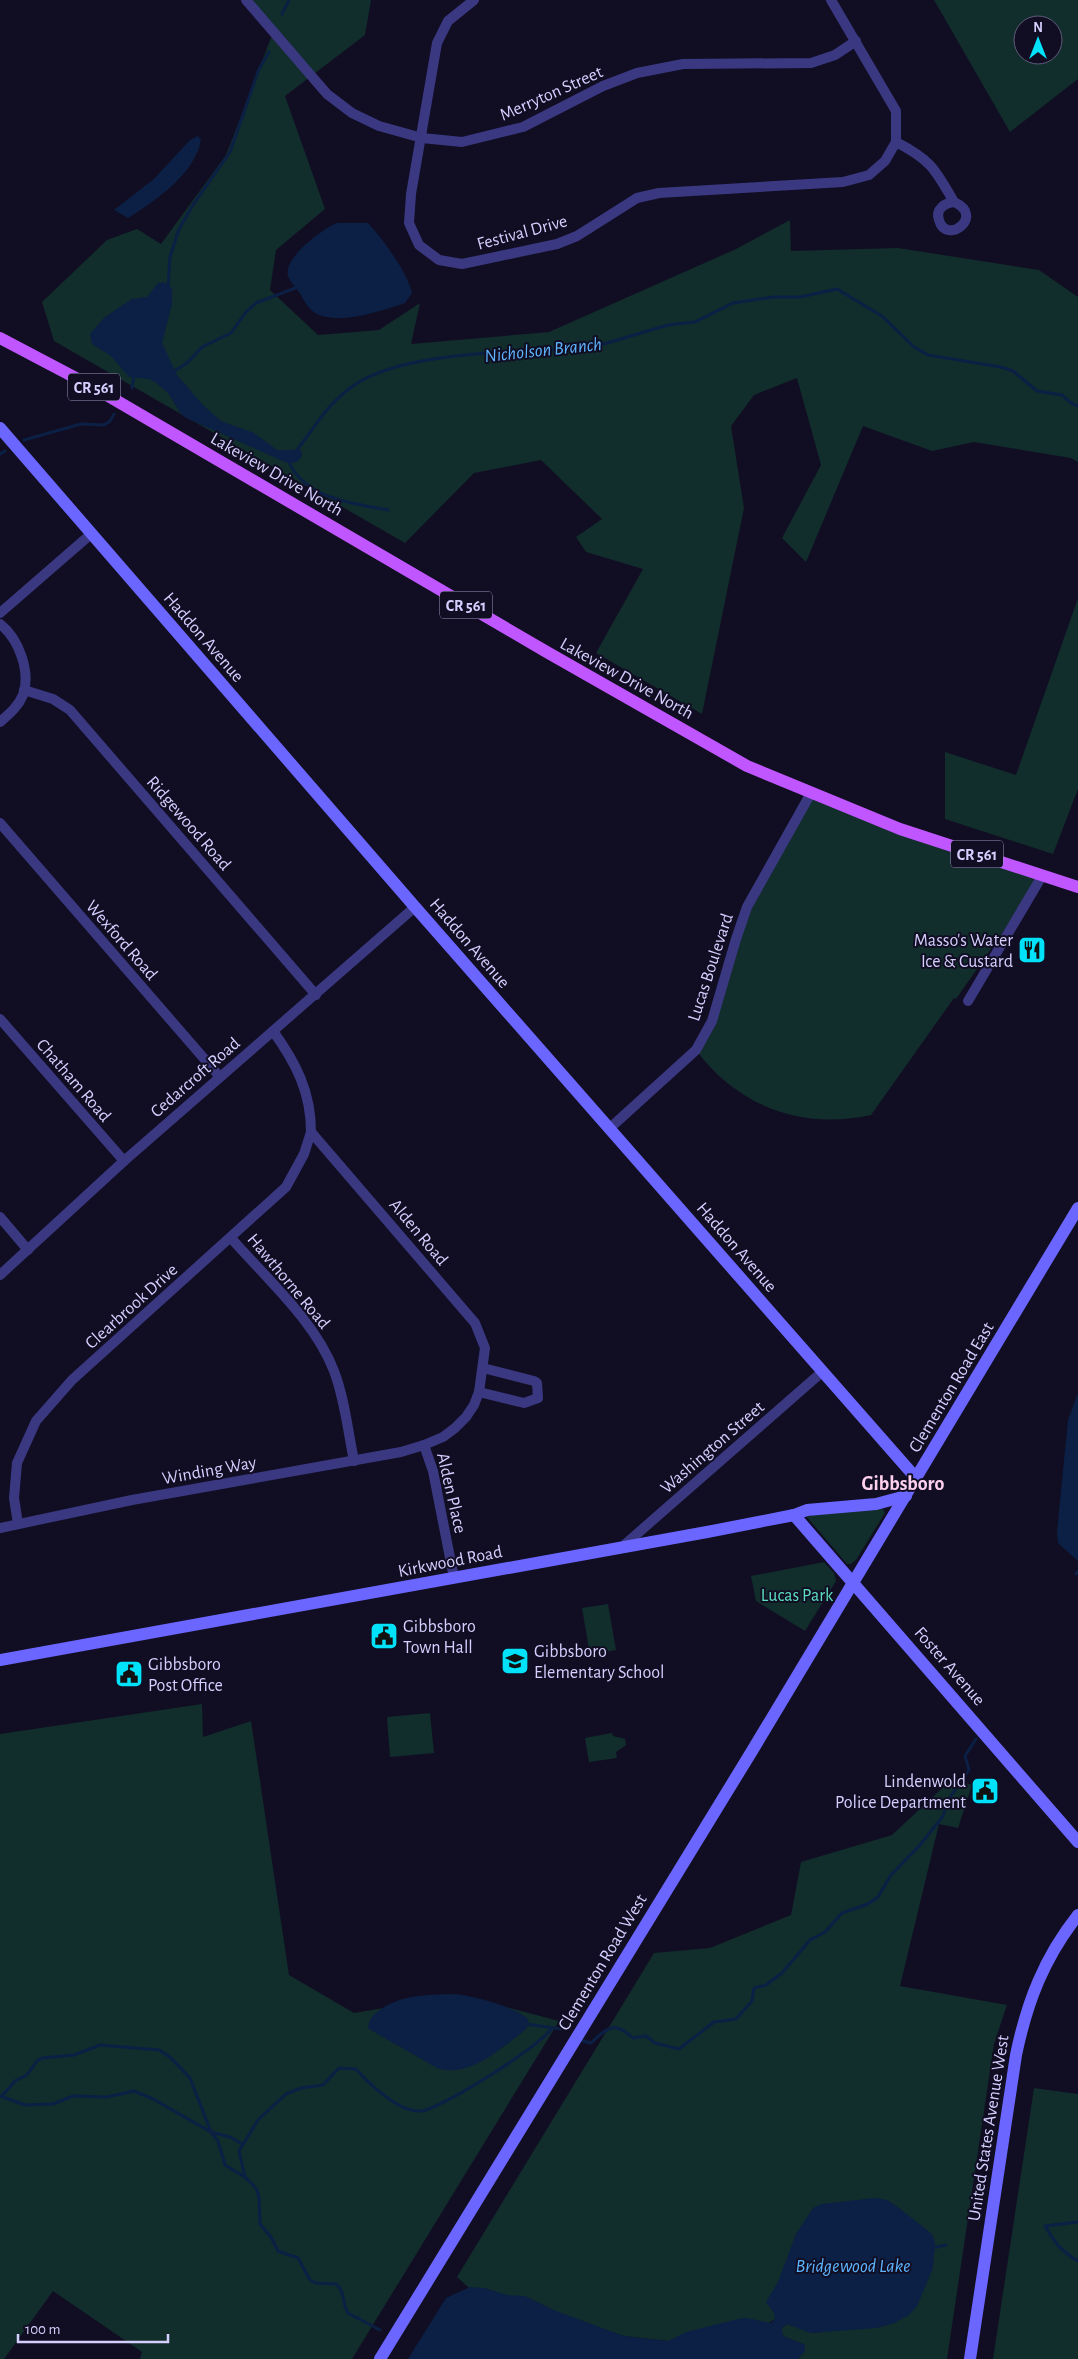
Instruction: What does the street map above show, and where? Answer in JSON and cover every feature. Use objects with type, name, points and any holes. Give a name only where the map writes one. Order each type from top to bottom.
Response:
[{"type":"main road","name":"Lakeview Drive North","points":[[0,338],[93,387],[545,651],[747,766],[900,829],[1078,886]]},
{"type":"street","name":"Merryton Street","points":[[246,0],[327,94],[352,113],[379,126],[422,138],[462,142],[522,127],[594,90],[637,73],[683,64],[811,63],[835,55],[856,41]]},
{"type":"street","name":"Festival Drive","points":[[474,0],[448,21],[437,43],[411,194],[409,223],[419,244],[439,260],[462,264],[557,244],[577,236],[637,198],[659,193],[852,180],[869,175],[885,161],[896,142]]},
{"type":"street","points":[[831,0],[896,111],[896,142],[916,152],[934,168],[954,202]]},
{"type":"street","name":"Haddon Avenue","points":[[0,428],[415,907],[916,1478]]},
{"type":"street","points":[[0,613],[91,534]]},
{"type":"street","points":[[0,624],[12,637],[24,666],[24,690],[15,708],[0,722]]},
{"type":"street","name":"Ridgewood Road","points":[[24,690],[53,700],[70,710],[316,995]]},
{"type":"street","name":"Lucas Boulevard","points":[[610,1128],[696,1050],[712,1021],[747,907],[811,793]]},
{"type":"street","name":"Wexford Road","points":[[0,824],[220,1077]]},
{"type":"street","points":[[968,1001],[1042,876]]},
{"type":"street","name":"Cedarcroft Road","points":[[0,1276],[124,1161],[415,907]]},
{"type":"street","name":"Chatham Road","points":[[0,1019],[124,1161]]},
{"type":"street","points":[[273,1031],[300,1073],[309,1102],[311,1132]]},
{"type":"street","name":"Clearbrook Drive","points":[[18,1524],[14,1498],[17,1463],[36,1421],[72,1380],[286,1187],[304,1154],[311,1132]]},
{"type":"street","name":"Alden Road","points":[[311,1132],[475,1322],[485,1348],[479,1392],[466,1417],[444,1437],[424,1445]]},
{"type":"street","name":"Clementon Road East","points":[[852,1582],[906,1496],[1078,1208]]},
{"type":"street","points":[[0,1217],[28,1250]]},
{"type":"street","name":"Hawthorne Road","points":[[230,1238],[318,1338],[334,1372],[354,1462]]},
{"type":"street","points":[[479,1392],[524,1403],[538,1398],[538,1383],[483,1368]]},
{"type":"street","name":"Washington Street","points":[[622,1547],[822,1372]]},
{"type":"street","name":"Winding Way","points":[[0,1528],[132,1500],[354,1462],[424,1445]]},
{"type":"street","name":"Alden Place","points":[[424,1445],[433,1471],[454,1578]]},
{"type":"street","name":"Kirkwood Road","points":[[0,1660],[622,1547],[794,1515],[807,1510],[876,1504],[906,1496]]},
{"type":"street","name":"Foster Avenue","points":[[794,1515],[1078,1842]]},
{"type":"street","name":"Clementon Road West","points":[[380,2359],[743,1766],[852,1582]]},
{"type":"street","name":"United States Avenue West","points":[[970,2359],[1016,2055],[1024,2015],[1049,1956],[1061,1936],[1078,1915]]},
{"type":"green space","points":[[249,0],[371,0],[365,35],[285,96],[325,209],[276,250],[270,290],[318,335],[379,330],[420,303],[411,344],[549,332],[736,249],[790,220],[791,251],[898,248],[1039,270],[1078,297],[1078,462],[1071,458],[974,442],[932,451],[863,426],[806,562],[782,538],[821,465],[797,378],[754,395],[731,426],[744,508],[702,714],[596,653],[643,569],[586,552],[576,537],[602,519],[541,460],[474,473],[405,543],[54,341],[42,302],[107,240],[137,229],[161,244],[226,155],[274,30]]},
{"type":"green space","points":[[934,0],[1078,0],[1078,79],[1010,132]]},
{"type":"green space","points":[[1078,598],[1078,789],[1053,854],[945,819],[945,752],[1016,775]]},
{"type":"green space","points":[[811,793],[1042,876],[956,999],[954,998],[871,1115],[846,1119],[821,1119],[797,1116],[774,1110],[752,1100],[731,1086],[713,1070],[696,1050],[712,1021],[736,939]]},
{"type":"green space","points":[[882,1507],[885,1513],[856,1560],[851,1564],[847,1564],[806,1516]]},
{"type":"green space","name":"Lucas Park","points":[[824,1562],[834,1573],[836,1581],[805,1631],[756,1601],[751,1576]]},
{"type":"green space","points":[[608,1604],[616,1650],[590,1655],[582,1608]]},
{"type":"green space","points":[[202,1704],[203,1737],[251,1721],[289,1975],[354,2013],[460,1995],[559,2021],[352,2359],[140,2359],[142,2352],[53,2291],[4,2359],[0,2359],[0,1734]]},
{"type":"green space","points":[[430,1713],[434,1753],[390,1757],[387,1717]]},
{"type":"green space","points":[[612,1733],[613,1736],[625,1739],[626,1745],[616,1752],[617,1758],[589,1762],[585,1738]]},
{"type":"green space","points":[[952,1779],[972,1785],[958,1828],[939,1824],[900,1986],[1007,2005],[994,2044],[947,2359],[798,2359],[805,2345],[785,2337],[781,2333],[782,2328],[787,2324],[814,2333],[906,2316],[775,2319],[769,2323],[668,2341],[624,2336],[469,2288],[457,2277],[654,1953],[710,1948],[791,1915],[801,1862],[892,1835]]},
{"type":"green space","points":[[1034,2088],[1078,2094],[1078,2359],[993,2359]]},
{"type":"water","points":[[198,136],[201,140],[191,164],[161,195],[128,218],[114,210],[154,179],[190,140]]},
{"type":"water","points":[[337,223],[368,223],[374,229],[394,256],[410,285],[412,293],[405,303],[385,310],[340,318],[319,315],[310,308],[289,278],[288,269],[291,261],[305,245],[322,231]]},
{"type":"water","points":[[164,282],[172,288],[172,304],[162,343],[177,375],[203,405],[221,421],[254,433],[277,450],[301,450],[301,458],[293,463],[285,462],[186,418],[181,414],[168,393],[155,382],[149,379],[129,377],[111,356],[92,344],[90,334],[105,317],[132,299],[147,297],[158,283]]},
{"type":"water","points":[[1078,1393],[1078,1561],[1058,1543],[1057,1532],[1068,1420]]},
{"type":"water","points":[[454,1994],[482,1999],[513,2010],[528,2019],[529,2025],[486,2059],[467,2068],[457,2070],[437,2068],[369,2029],[369,2022],[376,2013],[394,2002],[413,1997]]},
{"type":"water","name":"Bridgewood Lake","points":[[875,2198],[887,2200],[932,2234],[935,2242],[933,2268],[917,2306],[909,2315],[894,2323],[877,2328],[810,2333],[787,2324],[782,2328],[783,2336],[805,2345],[805,2351],[798,2359],[408,2359],[446,2298],[470,2287],[485,2288],[507,2295],[525,2296],[556,2311],[624,2336],[668,2341],[686,2332],[738,2319],[746,2318],[771,2323],[775,2319],[774,2313],[766,2302],[778,2282],[796,2234],[813,2208],[821,2204]]},
{"type":"waterway","points":[[282,14],[289,0]]},
{"type":"waterway","points":[[168,288],[170,257],[179,229],[193,205],[230,152],[259,69],[269,52]]},
{"type":"waterway","points":[[172,373],[188,362],[202,347],[231,333],[246,312],[256,303],[298,287]]},
{"type":"waterway","name":"Nicholson Branch","points":[[296,451],[323,415],[346,391],[372,376],[410,363],[453,356],[512,351],[539,353],[561,347],[569,348],[580,343],[597,346],[668,325],[695,322],[733,303],[773,297],[800,297],[837,289],[882,316],[914,347],[928,355],[1001,367],[1013,371],[1037,391],[1062,395],[1078,406]]},
{"type":"waterway","name":"Nicholson Branch","points":[[132,388],[134,376]]},
{"type":"waterway","name":"Nicholson Branch","points":[[24,440],[81,424],[104,425],[110,421],[114,414]]},
{"type":"waterway","name":"Nicholson Branch","points":[[0,454],[5,451]]},
{"type":"waterway","points":[[288,460],[295,473],[317,491],[330,497],[359,505],[388,510]]},
{"type":"waterway","points":[[583,2041],[591,2043],[606,2030],[616,2028],[621,2029],[633,2038],[646,2036],[655,2043],[679,2049],[714,2022],[736,2019],[752,2001],[754,1988],[766,1985],[782,1973],[810,1940],[825,1932],[842,1913],[868,1904],[878,1897],[891,1875],[920,1845],[943,1816],[948,1800],[969,1770],[965,1756],[976,1739]]},
{"type":"waterway","points":[[526,2024],[561,2029]]},
{"type":"waterway","points":[[245,2177],[239,2151],[258,2120],[286,2094],[301,2088],[323,2085],[339,2068],[356,2069],[395,2103],[421,2111],[448,2100],[489,2076],[529,2049],[551,2029]]},
{"type":"waterway","points":[[2,2096],[15,2081],[27,2075],[37,2061],[42,2058],[74,2055],[100,2045],[159,2050],[170,2057],[190,2078],[211,2132],[230,2137],[242,2144]]},
{"type":"waterway","points":[[0,2096],[25,2105],[53,2104],[73,2096],[107,2097],[134,2091],[153,2099],[211,2132],[218,2141],[225,2165],[245,2177],[256,2188],[259,2197],[260,2224],[271,2237],[278,2251],[298,2258],[310,2280],[316,2283],[336,2284],[341,2290],[348,2313],[380,2330]]},
{"type":"waterway","points":[[1078,2222],[1045,2226],[1059,2246],[1078,2261]]},
{"type":"waterway","points":[[932,2248],[946,2245]]},
{"type":"place","name":"Masso's Water Ice & Custard","points":[[1032,950]]},
{"type":"place","name":"Gibbsboro Town Hall","points":[[384,1636]]},
{"type":"place","name":"Gibbsboro Elementary School","points":[[515,1661]]},
{"type":"place","name":"Gibbsboro Post Office","points":[[129,1674]]},
{"type":"place","name":"Lindenwold Police Department","points":[[985,1791]]},
{"type":"district","name":"Gibbsboro","points":[[903,1483]]}]
